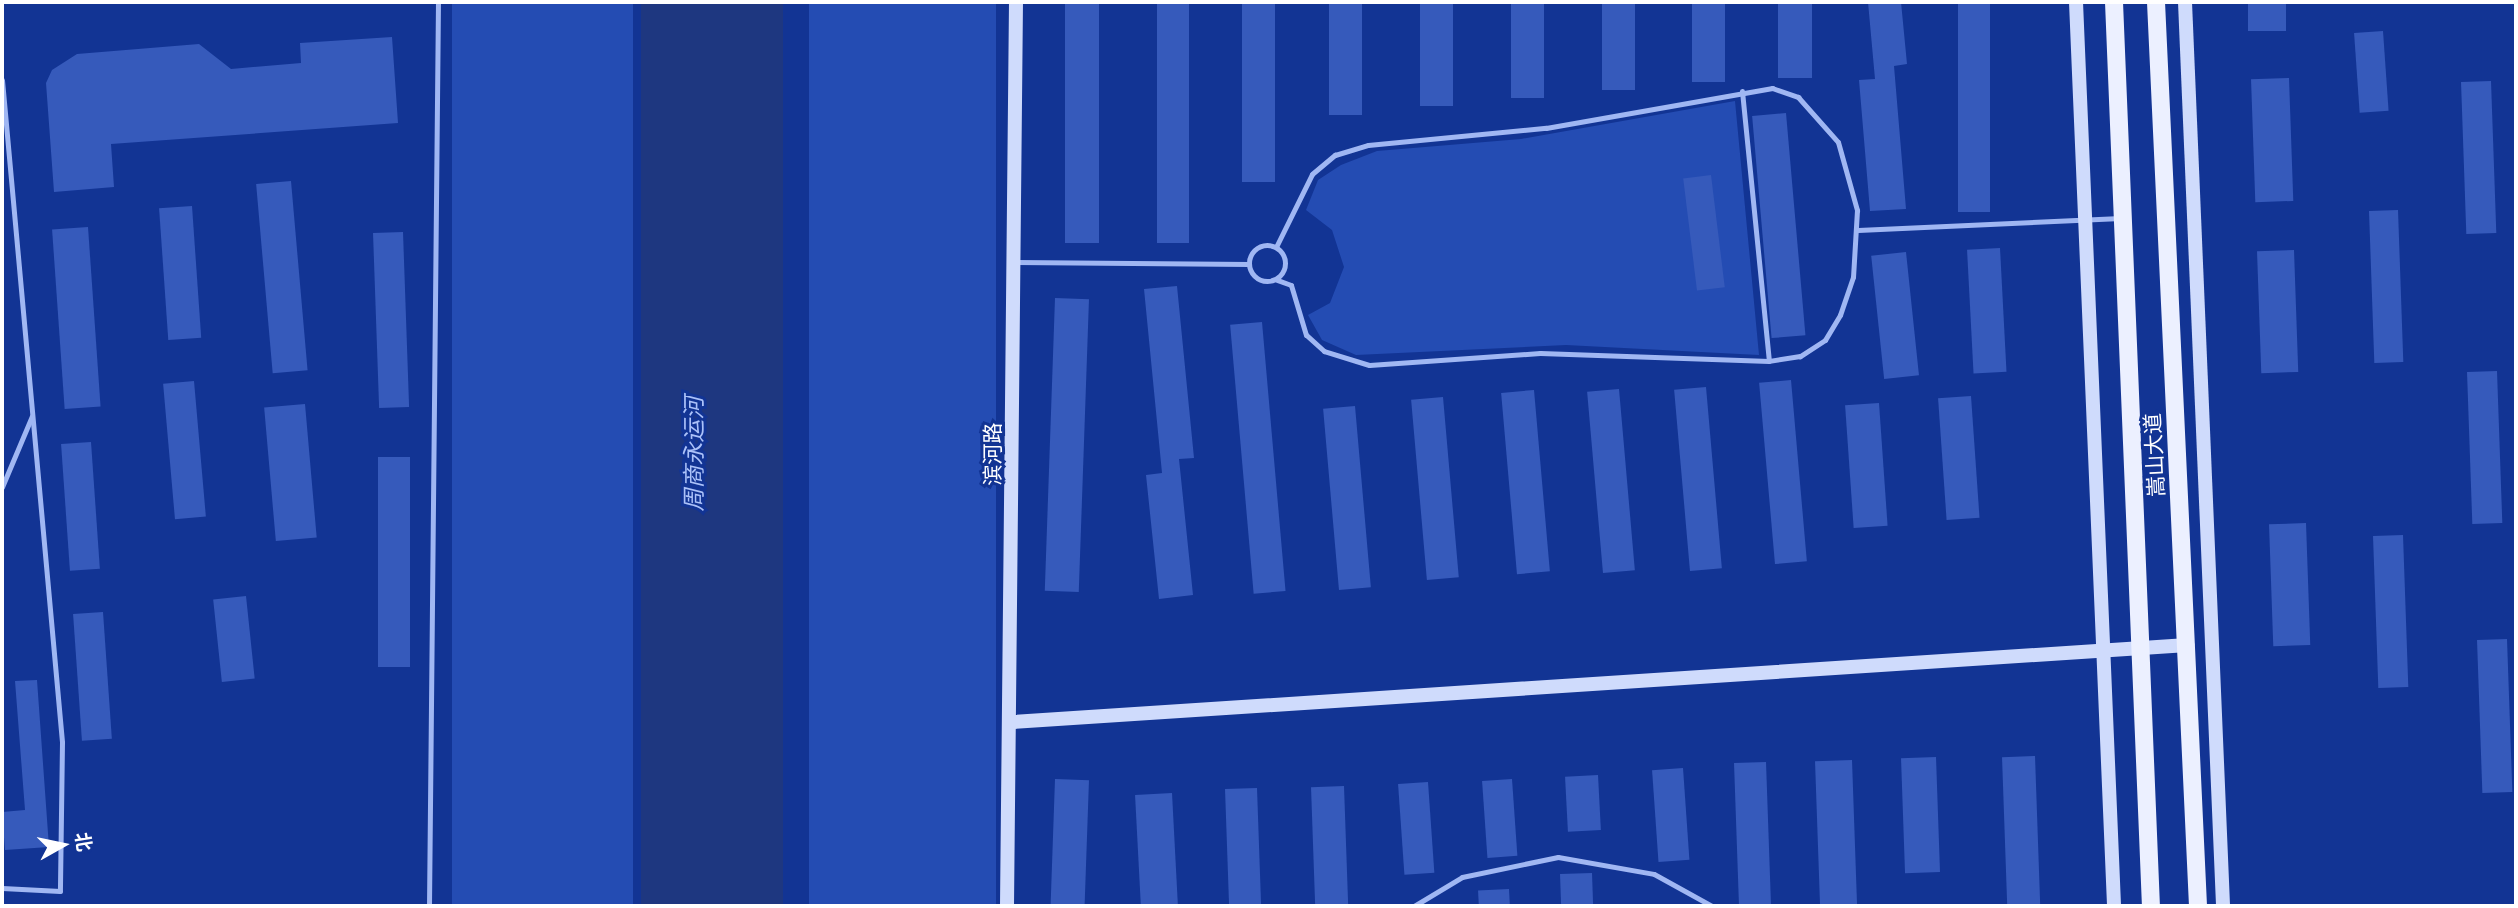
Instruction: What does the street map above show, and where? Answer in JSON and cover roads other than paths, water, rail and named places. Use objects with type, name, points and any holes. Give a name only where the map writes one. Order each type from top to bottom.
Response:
[{"type":"main road","name":"嵩山大道","points":[[2114,2],[2151,906]]},
{"type":"main road","name":"嵩山大道","points":[[2155,2],[2187,645],[2197,906]]},
{"type":"street","name":"滨河路","points":[[1007,906],[1013,722],[1016,2]]},
{"type":"street","points":[[2076,2],[2114,906]]},
{"type":"street","points":[[2185,2],[2223,906]]},
{"type":"street","points":[[1013,722],[2103,655],[2187,645]]},
{"type":"lane","points":[[429,906],[438,2]]},
{"type":"lane","points":[[2,80],[62,742],[60,891],[2,888]]},
{"type":"lane","points":[[1249,264],[1259,280],[1277,280],[1291,285],[1306,335],[1324,351],[1369,365],[1540,353],[1769,361],[1800,356],[1825,340],[1853,277],[1858,230],[1852,179],[1820,118],[1798,97],[1772,88],[1742,91],[1546,128],[1393,141],[1335,155],[1312,174],[1276,247]]},
{"type":"lane","points":[[1742,91],[1769,361]]},
{"type":"lane","points":[[2,167],[10,167]]},
{"type":"lane","points":[[1858,230],[2123,218]]},
{"type":"lane","points":[[1249,264],[1257,247],[1276,247]]},
{"type":"lane","points":[[1276,247],[1286,263],[1277,280]]},
{"type":"lane","points":[[1015,262],[1249,264]]},
{"type":"lane","points":[[2,487],[32,415]]},
{"type":"lane","points":[[2,467],[10,468]]},
{"type":"lane","points":[[1414,906],[1462,877],[1558,857],[1654,874],[1712,906]]},
{"type":"water","name":"周商永运河","points":[[641,2],[783,2],[783,906],[641,906]]}]
